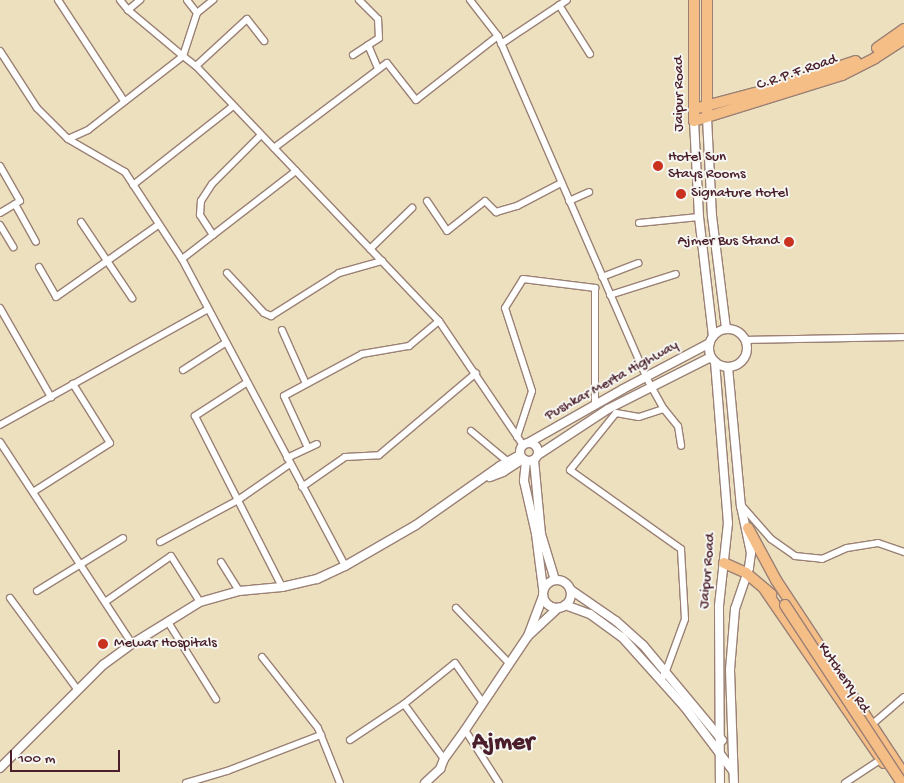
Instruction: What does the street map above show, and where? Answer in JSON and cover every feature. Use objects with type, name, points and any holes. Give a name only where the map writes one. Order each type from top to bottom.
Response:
[{"type":"main road","name":"Jaipur Road","points":[[694,0],[694,121]]},
{"type":"main road","name":"Jaipur Road","points":[[707,0],[707,118]]},
{"type":"main road","name":"C.R.P.F.Road","points":[[855,66],[904,29]]},
{"type":"main road","name":"C.R.P.F.Road","points":[[694,121],[855,66],[904,39]]},
{"type":"main road","name":"C.R.P.F.Road","points":[[694,109],[841,71]]},
{"type":"main road","points":[[748,528],[776,580],[904,774]]},
{"type":"main road","points":[[724,562],[746,573],[785,605]]},
{"type":"main road","points":[[776,580],[785,605],[902,783]]},
{"type":"main road","name":"Kutcherry Rd","points":[[765,590],[897,783]]},
{"type":"street","points":[[58,0],[124,101]]},
{"type":"street","points":[[120,0],[128,10],[196,66],[439,321],[476,373],[517,437],[525,444],[536,446],[528,458],[524,481],[536,534],[543,593],[547,604],[590,614],[622,637],[684,706],[733,771]]},
{"type":"street","points":[[128,10],[140,0]]},
{"type":"street","points":[[187,0],[197,13]]},
{"type":"street","points":[[68,139],[88,130],[183,56],[197,13],[213,0]]},
{"type":"street","points":[[352,55],[379,38],[378,19],[359,0]]},
{"type":"street","points":[[470,0],[498,36],[650,386],[664,409],[678,426],[681,446]]},
{"type":"street","points":[[501,44],[566,0]]},
{"type":"street","points":[[559,5],[590,54]]},
{"type":"street","points":[[196,66],[247,19],[264,41]]},
{"type":"street","points":[[274,148],[387,63],[416,100],[498,36]]},
{"type":"street","points":[[368,45],[378,69]]},
{"type":"street","points":[[0,51],[37,108],[68,139],[125,172],[182,259],[207,310],[345,566]]},
{"type":"street","points":[[133,185],[233,106]]},
{"type":"street","name":"Jaipur Road","points":[[707,118],[712,216],[726,329]]},
{"type":"street","name":"Jaipur Road","points":[[694,121],[699,217],[711,340]]},
{"type":"street","points":[[213,235],[200,215],[201,200],[212,184],[262,135]]},
{"type":"street","points":[[0,166],[20,201],[0,213]]},
{"type":"street","points":[[182,259],[296,171]]},
{"type":"street","points":[[427,201],[447,231],[485,202],[496,212],[517,206],[561,183]]},
{"type":"street","points":[[569,201],[589,192]]},
{"type":"street","points":[[15,204],[36,242]]},
{"type":"street","points":[[370,249],[412,208]]},
{"type":"street","points":[[639,223],[699,217]]},
{"type":"street","points":[[81,222],[132,298]]},
{"type":"street","points":[[0,225],[13,247]]},
{"type":"street","points":[[39,267],[56,297],[158,225]]},
{"type":"street","points":[[227,273],[264,313],[271,316],[339,273],[382,261]]},
{"type":"street","points":[[602,277],[638,263]]},
{"type":"street","points":[[610,295],[676,274]]},
{"type":"street","points":[[517,437],[532,391],[505,308],[523,279],[594,288],[595,405]]},
{"type":"street","points":[[0,308],[51,397]]},
{"type":"street","points":[[0,425],[207,310]]},
{"type":"street","points":[[308,448],[284,396],[362,354],[409,346],[439,321]]},
{"type":"street","points":[[745,340],[746,355],[741,361],[728,367],[713,360],[711,340],[726,329],[734,330],[745,340],[904,337]]},
{"type":"street","points":[[282,330],[306,384]]},
{"type":"street","name":"Pushkar Merta Highway","points":[[525,444],[711,340]]},
{"type":"street","points":[[183,370],[225,343]]},
{"type":"street","name":"Jaipur Road","points":[[713,360],[728,523],[719,606],[720,783]]},
{"type":"street","name":"Pushkar Merta Highway","points":[[481,480],[503,472],[650,386],[713,360]]},
{"type":"street","name":"Jaipur Road","points":[[728,367],[741,506],[748,528],[751,553],[735,609],[730,670],[734,783]]},
{"type":"street","points":[[302,487],[345,457],[379,455],[476,373]]},
{"type":"street","points":[[246,383],[195,416],[282,587]]},
{"type":"street","points":[[32,492],[110,443],[73,384]]},
{"type":"street","points":[[661,680],[685,619],[681,549],[570,470],[616,413],[638,417],[664,409]]},
{"type":"street","points":[[471,431],[507,461]]},
{"type":"street","points":[[0,442],[132,644]]},
{"type":"street","points":[[160,542],[238,500],[288,461],[317,444]]},
{"type":"street","points":[[525,444],[541,534],[555,580]]},
{"type":"street","name":"Pushkar Merta Highway","points":[[481,480],[507,461],[528,458]]},
{"type":"street","points":[[0,768],[36,735],[77,689],[103,665],[132,644],[200,602],[239,591],[282,587],[317,579],[345,566],[416,526],[481,480]]},
{"type":"street","points":[[741,506],[772,540],[795,556],[822,559],[847,548],[878,543],[904,552]]},
{"type":"street","points":[[37,591],[123,538]]},
{"type":"street","points":[[105,602],[171,556],[200,602]]},
{"type":"street","points":[[221,562],[239,591]]},
{"type":"street","points":[[425,783],[440,769],[444,759],[466,730],[528,636],[547,584],[555,580],[565,582],[570,590],[627,630],[666,671],[721,739],[732,749]]},
{"type":"street","points":[[528,636],[570,599],[570,590]]},
{"type":"street","points":[[10,598],[77,689]]},
{"type":"street","points":[[456,608],[510,663]]},
{"type":"street","points":[[168,622],[216,699]]},
{"type":"street","points":[[622,637],[627,630]]},
{"type":"street","points":[[262,657],[318,728],[340,783]]},
{"type":"street","points":[[350,740],[404,704],[455,663],[483,703]]},
{"type":"street","points":[[862,732],[904,697]]},
{"type":"street","points":[[404,704],[444,759]]},
{"type":"street","points":[[466,730],[499,783]]},
{"type":"street","points":[[186,783],[227,771],[321,735]]},
{"type":"street","points":[[845,783],[890,753]]},
{"type":"place","name":"Hotel Sun Stays Rooms","points":[[658,166]]},
{"type":"place","name":"Signature Hotel","points":[[681,194]]},
{"type":"place","name":"Ajmer Bus Stand","points":[[789,242]]},
{"type":"place","name":"Mewar Hospitals","points":[[103,644]]},
{"type":"district","name":"Ajmer","points":[[503,744]]}]
